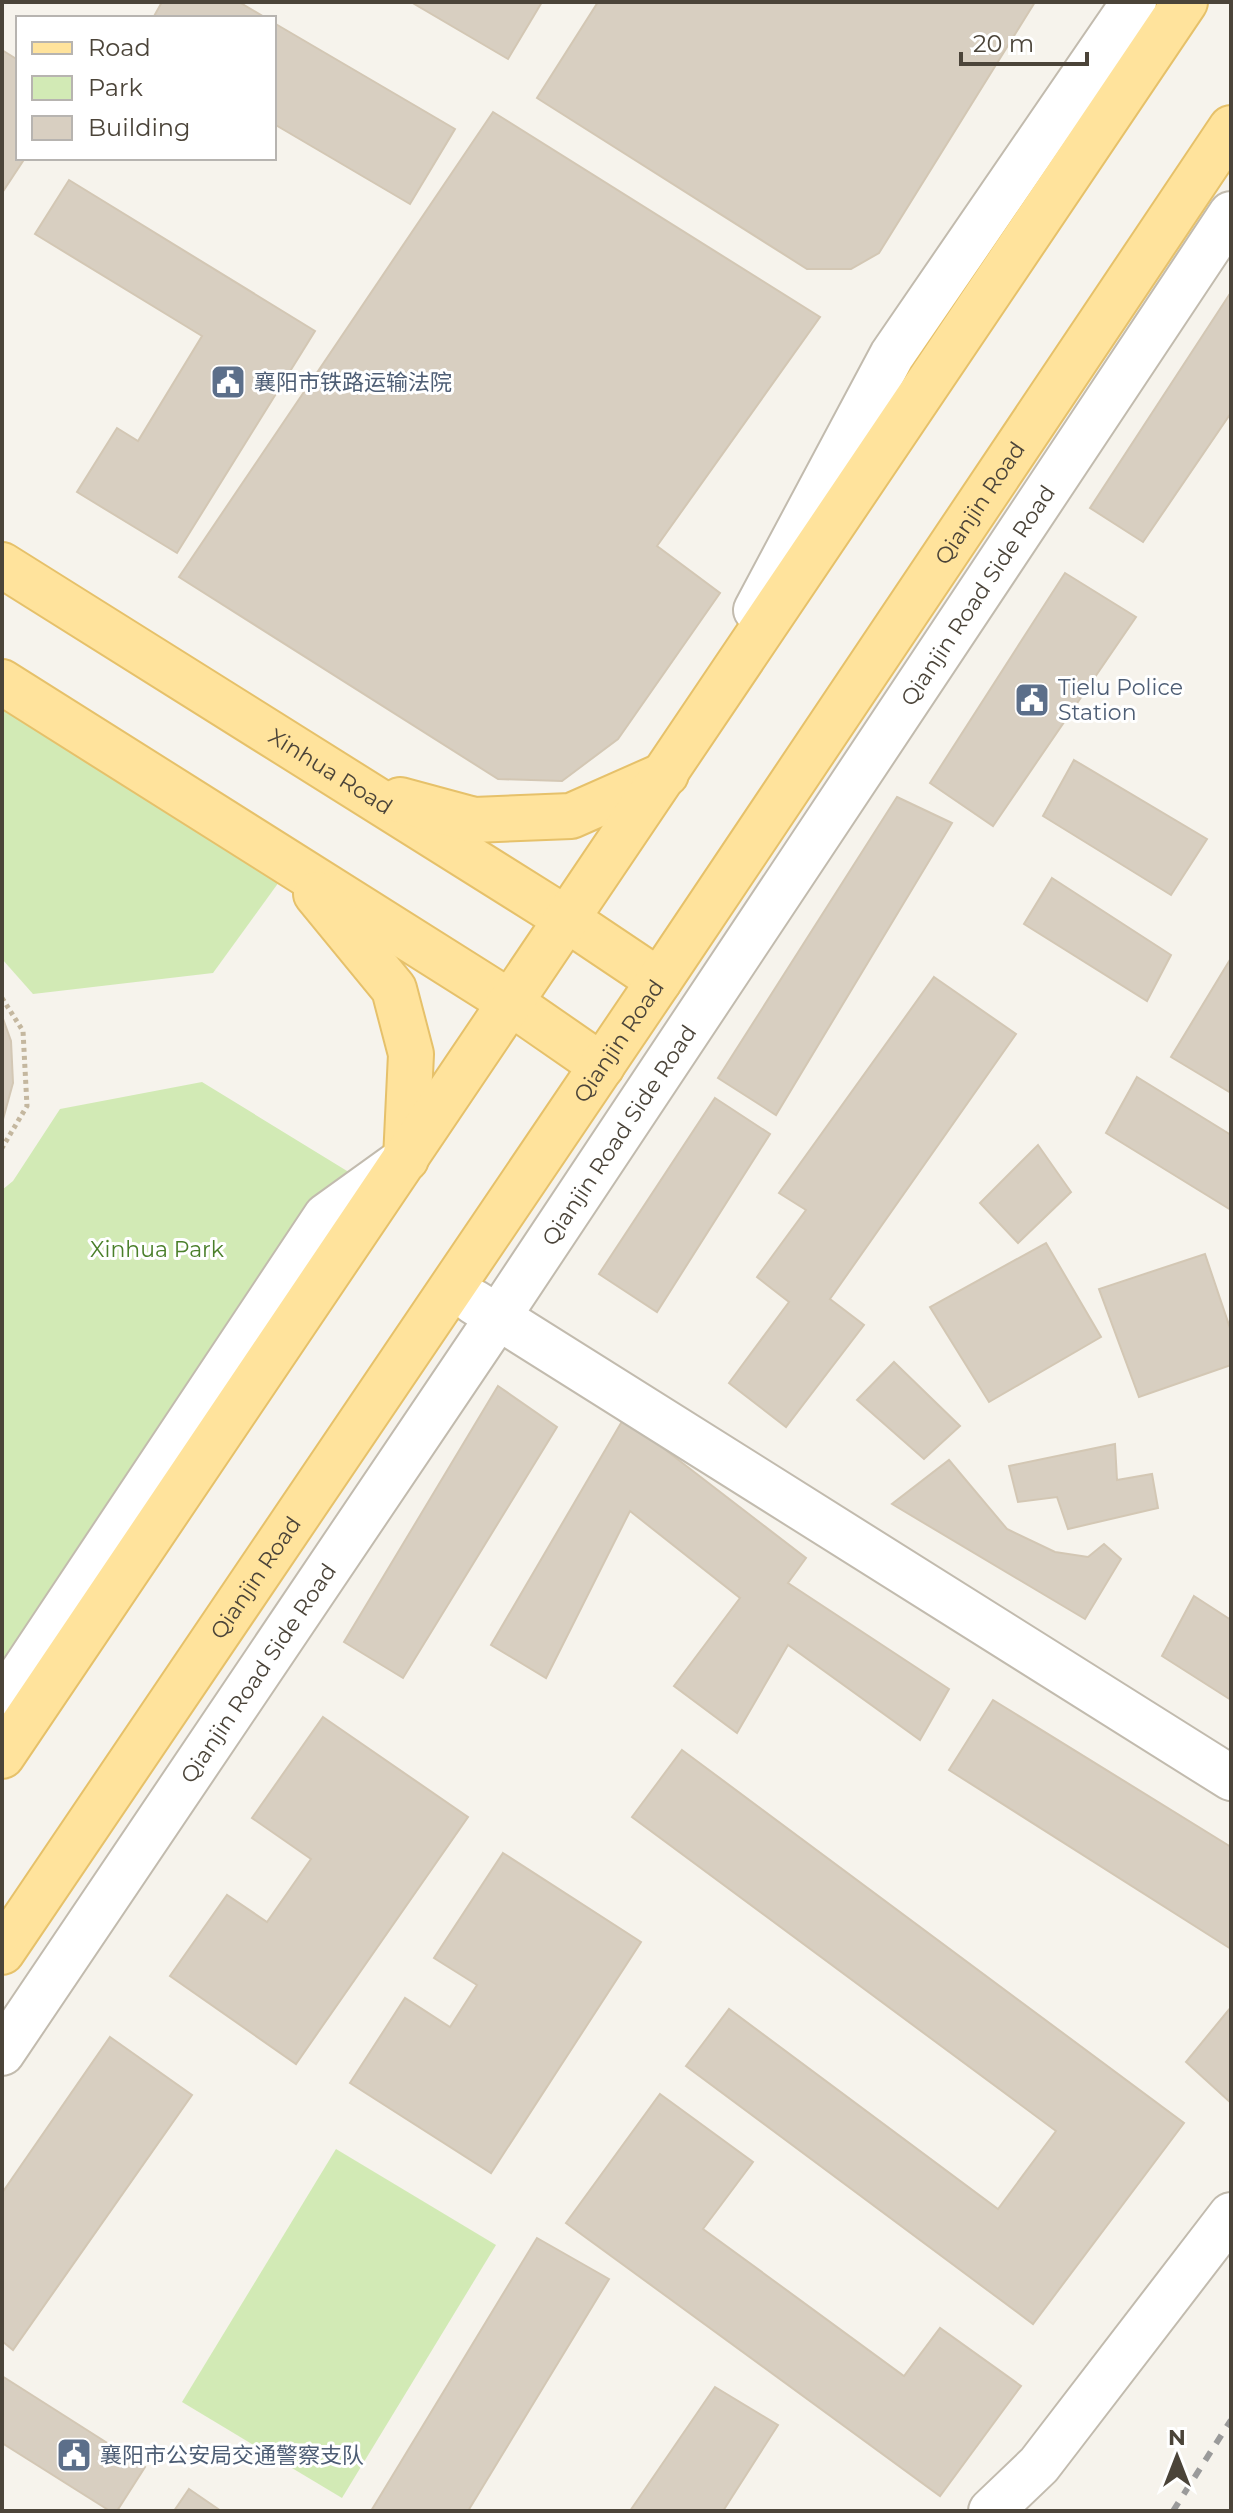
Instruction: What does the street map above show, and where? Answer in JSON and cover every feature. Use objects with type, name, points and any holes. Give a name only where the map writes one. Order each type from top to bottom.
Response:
[{"type":"main road","points":[[2,1756],[11,1700],[406,1159],[1185,2]]},
{"type":"main road","name":"Qianjin Road","points":[[2,1952],[602,1066],[1231,128]]},
{"type":"main road","name":"Xinhua Road","points":[[2,565],[568,920],[659,981]]},
{"type":"main road","points":[[2,682],[511,1003],[602,1066]]},
{"type":"main road","points":[[361,790],[474,820],[571,816],[671,765]]},
{"type":"main road","points":[[292,864],[394,989],[411,1054],[406,1159]]},
{"type":"street","points":[[671,765],[892,355],[1134,2]]},
{"type":"street","name":"Qianjin Road Side Road","points":[[2,2053],[498,1317],[1231,214]]},
{"type":"street","points":[[451,1288],[1231,1778]]},
{"type":"street","points":[[991,2511],[1039,2465],[1231,2215]]},
{"type":"path","points":[[2,998],[23,1031],[27,1106],[2,1148]]},
{"type":"green space","points":[[2,682],[292,864],[213,973],[33,994],[2,959]]},
{"type":"green space","name":"Xinhua Park","points":[[202,1082],[383,1193],[2,1756],[2,1190],[13,1181],[60,1109]]},
{"type":"green space","points":[[336,2149],[496,2245],[342,2498],[182,2402]]},
{"type":"building","points":[[162,2],[239,2],[263,16],[154,16]]},
{"type":"building","points":[[411,2],[542,2],[508,59]]},
{"type":"building","points":[[598,2],[1035,2],[879,253],[851,269],[807,269],[537,98]]},
{"type":"building","points":[[276,24],[455,129],[410,204],[276,125]]},
{"type":"building","points":[[2,50],[16,59],[16,160],[24,160],[2,193]]},
{"type":"building","points":[[493,112],[820,317],[657,546],[720,593],[618,739],[562,781],[498,779],[179,577]]},
{"type":"building","name":"襄阳市铁路运输法院","points":[[69,180],[315,331],[177,553],[77,492],[117,428],[138,441],[202,336],[35,234]]},
{"type":"building","points":[[1231,292],[1231,413],[1143,542],[1090,508]]},
{"type":"building","name":"Tielu Police Station","points":[[1065,573],[1136,617],[993,826],[930,783]]},
{"type":"building","points":[[1074,760],[1207,839],[1171,895],[1043,816]]},
{"type":"building","points":[[897,797],[952,823],[776,1115],[718,1078]]},
{"type":"building","points":[[1052,878],[1171,955],[1147,1001],[1024,924]]},
{"type":"building","points":[[1231,958],[1231,1093],[1171,1057]]},
{"type":"building","points":[[934,977],[1016,1034],[830,1299],[864,1325],[786,1427],[729,1383],[789,1302],[757,1277],[806,1210],[779,1193]]},
{"type":"building","points":[[2,1016],[11,1041],[13,1083],[2,1123]]},
{"type":"building","points":[[1137,1077],[1231,1135],[1231,1210],[1106,1133]]},
{"type":"building","points":[[715,1098],[770,1134],[657,1312],[599,1274]]},
{"type":"building","points":[[1038,1145],[1071,1192],[1018,1243],[980,1203]]},
{"type":"building","points":[[1046,1243],[1101,1337],[989,1402],[930,1307]]},
{"type":"building","points":[[1205,1254],[1231,1331],[1231,1365],[1139,1397],[1099,1289]]},
{"type":"building","points":[[894,1362],[960,1426],[924,1459],[857,1400]]},
{"type":"building","points":[[498,1386],[557,1427],[403,1678],[344,1642]]},
{"type":"building","points":[[624,1418],[806,1558],[788,1583],[949,1689],[920,1740],[788,1645],[737,1733],[674,1686],[740,1598],[630,1511],[546,1678],[491,1645]]},
{"type":"building","points":[[1115,1444],[1117,1480],[1152,1474],[1158,1508],[1068,1529],[1057,1497],[1018,1502],[1009,1466]]},
{"type":"building","points":[[949,1460],[1007,1529],[1055,1552],[1088,1557],[1104,1544],[1121,1559],[1085,1619],[892,1504]]},
{"type":"building","points":[[1194,1596],[1231,1620],[1231,1700],[1162,1656]]},
{"type":"building","points":[[993,1700],[1231,1847],[1231,1949],[949,1770]]},
{"type":"building","points":[[323,1717],[468,1817],[296,2064],[170,1976],[227,1895],[267,1922],[311,1859],[252,1818]]},
{"type":"building","points":[[682,1750],[1184,2123],[1033,2324],[686,2066],[729,2009],[998,2209],[1056,2131],[632,1817]]},
{"type":"building","points":[[503,1853],[641,1942],[491,2173],[350,2083],[405,1998],[450,2027],[477,1985],[434,1958]]},
{"type":"building","points":[[1231,2007],[1231,2103],[1186,2062]]},
{"type":"building","points":[[110,2037],[192,2095],[13,2350],[2,2341],[2,2193]]},
{"type":"building","points":[[660,2094],[753,2162],[703,2229],[904,2376],[940,2328],[1021,2386],[940,2496],[566,2223]]},
{"type":"building","points":[[537,2238],[609,2279],[468,2511],[371,2511]]},
{"type":"building","name":"襄阳市公安局交通警察支队","points":[[2,2376],[145,2467],[117,2511],[110,2511],[2,2443]]},
{"type":"building","points":[[715,2387],[778,2425],[723,2511],[630,2511]]},
{"type":"building","points":[[189,2489],[221,2511],[174,2511]]},
{"type":"railway","points":[[1173,2511],[1231,2420]]},
{"type":"place","name":"襄阳市铁路运输法院","points":[[228,382]]},
{"type":"place","name":"Tielu Police Station","points":[[1032,700]]},
{"type":"place","name":"襄阳市公安局交通警察支队","points":[[74,2455]]}]
